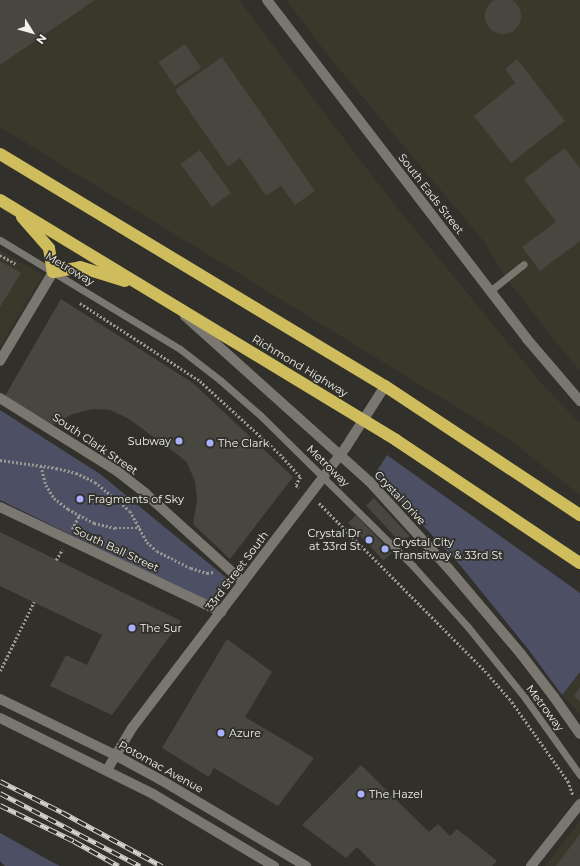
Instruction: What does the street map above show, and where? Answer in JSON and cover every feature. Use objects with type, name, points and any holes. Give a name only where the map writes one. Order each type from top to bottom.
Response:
[{"type":"highway","points":[[0,154],[385,386],[580,515]]},
{"type":"highway","name":"Richmond Highway","points":[[0,200],[364,421],[467,487],[580,563]]},
{"type":"highway","points":[[15,209],[49,248],[53,272],[80,267],[144,287]]},
{"type":"street","name":"South Eads Street","points":[[267,0],[490,291],[540,355],[580,401]]},
{"type":"street","points":[[0,361],[53,272]]},
{"type":"street","name":"Crystal Drive","points":[[174,306],[339,456],[369,481],[449,569],[526,660],[580,734]]},
{"type":"street","name":"33rd Street South","points":[[107,770],[115,754],[132,728],[339,456],[364,421],[385,386]]},
{"type":"street","name":"South Clark Street","points":[[0,398],[117,471],[146,494],[228,566],[244,582]]},
{"type":"street","name":"South Ball Street","points":[[0,507],[221,612]]},
{"type":"street","name":"Potomac Avenue","points":[[0,699],[115,754],[201,802],[306,866]]},
{"type":"street","points":[[0,718],[107,770],[178,808],[274,866]]},
{"type":"street","points":[[531,866],[580,804]]},
{"type":"lane","name":"Metroway","points":[[0,240],[161,337],[201,364],[255,410],[324,476],[413,566],[468,627],[525,698],[580,775]]},
{"type":"lane","points":[[490,291],[524,264]]},
{"type":"path","points":[[0,460],[76,473],[95,482],[130,511],[147,542],[157,551],[175,561],[207,573],[221,572],[228,566]]},
{"type":"path","points":[[41,466],[46,485],[54,498],[68,509],[94,523],[115,528],[140,528]]},
{"type":"path","points":[[0,672],[34,602]]},
{"type":"shaded area","points":[[0,0],[239,0],[386,194],[542,384],[580,423],[580,495],[510,440],[0,127]]},
{"type":"shaded area","points":[[286,0],[580,0],[580,370],[562,350],[506,278],[485,243],[330,58]]},
{"type":"shaded area","points":[[0,250],[43,275],[0,347]]},
{"type":"shaded area","points":[[0,410],[100,474],[229,580],[211,603],[0,500]]},
{"type":"shaded area","points":[[387,455],[580,593],[580,672],[562,695],[528,649],[460,565],[375,474]]},
{"type":"shaded area","points":[[580,672],[580,714],[562,695]]},
{"type":"shaded area","points":[[580,821],[580,866],[545,866]]},
{"type":"shaded area","points":[[0,833],[60,866],[5,866],[0,861]]},
{"type":"building","points":[[503,-2],[516,3],[521,16],[516,29],[503,34],[490,29],[485,16],[490,3]]},
{"type":"building","points":[[0,0],[95,0],[0,65]]},
{"type":"building","points":[[185,44],[201,68],[175,86],[158,62]]},
{"type":"building","points":[[222,57],[315,191],[295,205],[281,186],[266,196],[240,158],[228,167],[175,90]]},
{"type":"building","points":[[517,59],[565,121],[511,163],[474,116],[515,83],[505,69]]},
{"type":"building","points":[[565,148],[580,168],[580,241],[540,271],[522,247],[556,222],[524,179]]},
{"type":"building","points":[[200,150],[231,193],[212,207],[181,164]]},
{"type":"building","points":[[0,261],[21,273],[0,307]]},
{"type":"building","name":"The Clark","points":[[61,299],[193,383],[293,477],[230,559],[193,524],[197,500],[195,481],[186,461],[129,419],[110,410],[93,409],[73,414],[53,425],[5,396]]},
{"type":"building","points":[[374,498],[409,536],[401,544],[366,506]]},
{"type":"building","points":[[356,515],[391,553],[383,561],[348,523]]},
{"type":"building","name":"The Sur","points":[[0,532],[181,621],[112,715],[50,686],[66,655],[87,665],[102,635],[0,586]]},
{"type":"building","name":"Azure","points":[[227,639],[272,672],[245,717],[314,758],[278,806],[214,768],[209,777],[162,748]]},
{"type":"building","points":[[580,687],[580,701],[574,696]]},
{"type":"building","name":"The Hazel","points":[[361,765],[429,832],[438,824],[450,836],[457,829],[497,861],[492,866],[376,866],[357,847],[346,858],[302,825]]},
{"type":"building","points":[[580,834],[580,866],[556,866]]},
{"type":"railway","points":[[0,781],[62,812],[162,866]]},
{"type":"railway","points":[[0,793],[140,866]]},
{"type":"railway","points":[[0,805],[74,841],[119,866]]},
{"type":"place","name":"Subway","points":[[179,441]]},
{"type":"place","name":"The Clark","points":[[210,443]]},
{"type":"place","name":"Fragments of Sky","points":[[80,499]]},
{"type":"place","name":"Crystal Dr at 33rd St","points":[[369,540]]},
{"type":"place","name":"Crystal City Transitway & 33rd St","points":[[385,549]]},
{"type":"place","name":"The Sur","points":[[132,628]]},
{"type":"place","name":"Azure","points":[[221,733]]},
{"type":"place","name":"The Hazel","points":[[361,794]]}]
